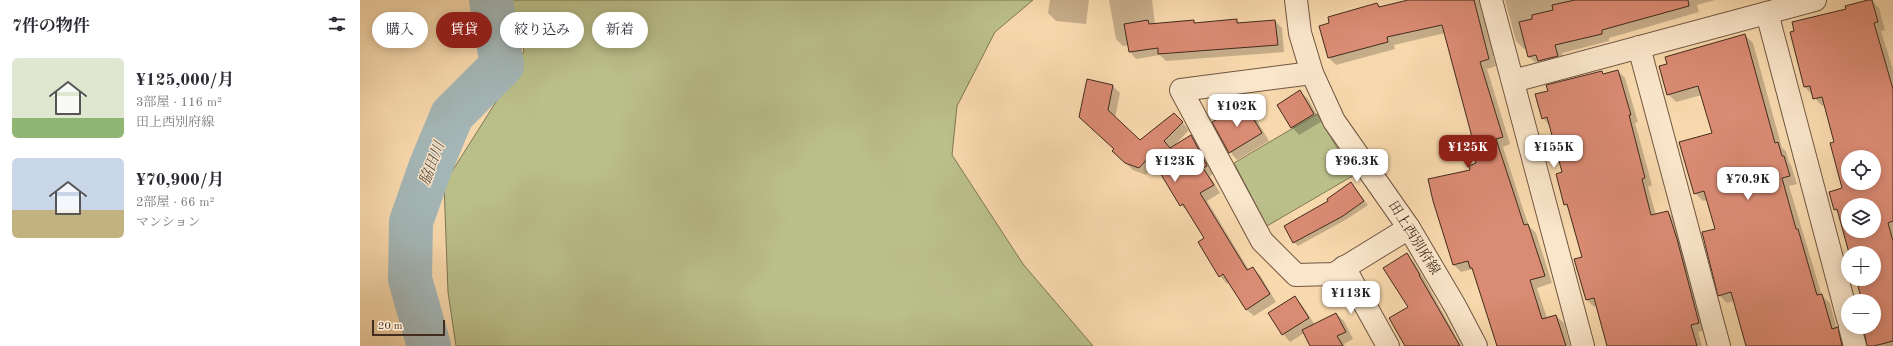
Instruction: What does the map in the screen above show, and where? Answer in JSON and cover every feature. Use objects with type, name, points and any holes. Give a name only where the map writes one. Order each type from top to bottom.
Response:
[{"type":"street","name":"田上西別府線","points":[[1296,0],[1300,33],[1312,74],[1334,121],[1410,228],[1476,346]]},
{"type":"street","points":[[1491,0],[1583,346]]},
{"type":"street","points":[[1513,81],[1815,0]]},
{"type":"street","points":[[1768,13],[1841,294]]},
{"type":"street","points":[[1639,47],[1719,346]]},
{"type":"street","points":[[1312,74],[1181,90],[1262,241],[1296,276],[1334,274],[1410,228]]},
{"type":"street","points":[[1344,268],[1388,346]]},
{"type":"street","points":[[1852,334],[1855,346]]},
{"type":"green space","points":[[509,0],[1033,0],[995,32],[957,106],[952,155],[1023,264],[1093,346],[456,346],[448,292],[444,184],[501,94],[524,51],[523,48],[584,48],[584,12],[513,12]]},
{"type":"green space","points":[[1317,114],[1339,151],[1356,174],[1267,226],[1234,163]]},
{"type":"building","points":[[1408,0],[1474,0],[1489,59],[1480,62],[1503,137],[1496,139],[1524,225],[1528,224],[1545,276],[1530,280],[1542,319],[1556,315],[1566,346],[1497,346],[1472,268],[1470,268],[1468,261],[1453,265],[1433,201],[1428,179],[1470,170],[1469,166],[1476,163],[1473,153],[1476,152],[1442,25],[1387,37],[1388,42],[1328,58],[1319,26],[1329,23],[1328,17],[1377,3],[1379,7]]},
{"type":"building","points":[[1575,0],[1688,0],[1689,6],[1602,30],[1602,34],[1555,45],[1558,56],[1538,61],[1536,55],[1528,57],[1519,22],[1532,19],[1532,15],[1553,10],[1552,5]]},
{"type":"building","points":[[1872,0],[1878,22],[1874,23],[1893,89],[1893,221],[1888,223],[1893,241],[1893,341],[1874,346],[1867,346],[1864,334],[1881,334],[1881,294],[1860,294],[1858,286],[1881,286],[1881,246],[1847,246],[1845,238],[1881,238],[1881,198],[1841,198],[1841,224],[1837,209],[1834,210],[1829,192],[1841,188],[1841,190],[1881,190],[1881,150],[1841,150],[1841,184],[1830,143],[1834,142],[1822,97],[1813,99],[1810,86],[1804,87],[1790,32],[1794,31],[1792,22],[1846,9],[1845,6]]},
{"type":"building","points":[[1237,19],[1237,23],[1275,20],[1278,45],[1158,54],[1158,48],[1129,52],[1124,24],[1148,20],[1149,24],[1194,20],[1194,23]]},
{"type":"building","points":[[1745,34],[1775,143],[1778,142],[1790,176],[1782,178],[1796,229],[1798,229],[1817,295],[1822,294],[1832,329],[1838,327],[1842,346],[1746,346],[1731,292],[1718,296],[1702,232],[1715,229],[1704,191],[1694,194],[1679,142],[1712,133],[1698,86],[1667,95],[1659,66],[1667,64],[1665,57]]},
{"type":"building","points":[[1618,70],[1631,115],[1629,115],[1645,178],[1642,179],[1651,215],[1668,211],[1677,239],[1699,323],[1691,325],[1697,346],[1607,346],[1594,298],[1586,300],[1574,259],[1582,257],[1567,204],[1564,205],[1556,174],[1562,172],[1547,117],[1542,119],[1535,94],[1548,91],[1546,85],[1602,71],[1603,74]]},
{"type":"building","points":[[1087,79],[1113,85],[1108,110],[1140,140],[1174,113],[1183,122],[1164,141],[1170,148],[1191,135],[1207,166],[1203,168],[1214,185],[1200,193],[1247,270],[1253,267],[1270,294],[1246,310],[1223,274],[1219,277],[1198,242],[1204,238],[1183,204],[1180,206],[1150,156],[1139,168],[1125,163],[1112,151],[1114,149],[1079,117]]},
{"type":"building","points":[[1300,90],[1314,114],[1291,128],[1277,105]]},
{"type":"building","points":[[1245,105],[1262,133],[1229,153],[1212,122]]},
{"type":"building","points":[[1351,182],[1364,201],[1343,216],[1293,243],[1284,226],[1328,201],[1327,199]]},
{"type":"building","points":[[1407,253],[1460,346],[1405,346],[1389,318],[1408,307],[1383,268]]},
{"type":"building","points":[[1295,296],[1309,318],[1282,335],[1268,313]]},
{"type":"building","points":[[1336,313],[1346,332],[1337,336],[1343,346],[1310,346],[1302,330]]},
{"type":"waterway","name":"脇田川","points":[[429,346],[410,279],[411,222],[430,168],[452,115],[502,65],[491,0]]}]
